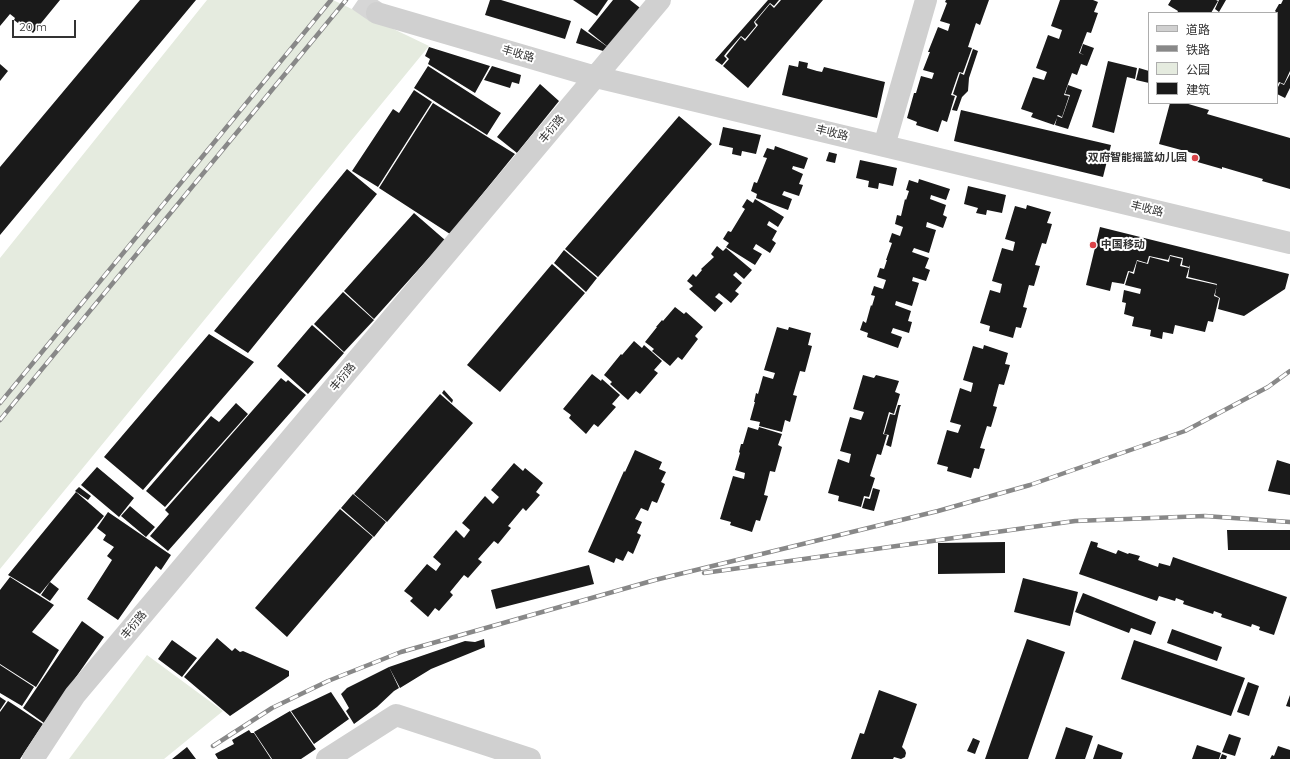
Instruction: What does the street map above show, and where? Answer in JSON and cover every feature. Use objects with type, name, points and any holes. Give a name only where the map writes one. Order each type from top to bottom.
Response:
[{"type":"street","name":"丰衍路","points":[[33,759],[75,695],[660,0]]},
{"type":"street","points":[[884,146],[926,0]]},
{"type":"street","name":"丰收路","points":[[377,13],[596,77],[1290,244]]},
{"type":"street","points":[[327,759],[396,715],[530,759]]},
{"type":"green space","points":[[207,0],[333,0],[429,46],[0,569],[0,258]]},
{"type":"green space","points":[[147,655],[223,711],[164,759],[69,759]]},
{"type":"building","points":[[0,0],[60,0],[33,33],[19,21],[18,23],[14,20],[15,18],[10,14],[0,26]]},
{"type":"building","points":[[140,0],[196,0],[0,235],[0,167]]},
{"type":"building","points":[[490,0],[501,0],[571,21],[565,39],[485,15]]},
{"type":"building","points":[[573,0],[608,0],[597,16]]},
{"type":"building","points":[[613,0],[630,0],[644,11],[613,51],[588,31]]},
{"type":"building","points":[[768,0],[779,0],[774,6],[770,3],[754,22],[756,26],[745,39],[741,36],[724,56],[727,59],[722,65],[715,60]]},
{"type":"building","points":[[781,0],[823,0],[748,88],[723,66],[729,59],[726,56],[741,37],[745,41],[758,25],[755,22],[770,4],[774,8]]},
{"type":"building","points":[[946,0],[989,0],[980,25],[976,23],[968,47],[972,48],[963,73],[959,72],[951,95],[955,96],[947,122],[942,120],[938,132],[916,125],[917,122],[907,118],[914,93],[916,93],[921,76],[932,79],[934,73],[923,70],[930,52],[928,52],[938,27],[948,31],[950,24],[940,21],[947,3],[945,2]]},
{"type":"building","points":[[1060,0],[1093,0],[1098,2],[1094,12],[1098,13],[1091,33],[1087,32],[1079,53],[1084,55],[1080,53],[1083,44],[1094,48],[1087,66],[1081,64],[1077,75],[1072,73],[1064,95],[1069,96],[1062,117],[1057,116],[1062,118],[1070,95],[1065,94],[1068,85],[1082,90],[1068,129],[1055,125],[1057,118],[1054,125],[1031,117],[1033,113],[1021,109],[1033,77],[1044,80],[1047,72],[1036,68],[1048,35],[1059,39],[1062,30],[1051,26]]},
{"type":"building","points":[[1171,0],[1218,1],[1212,12],[1178,12],[1168,5]]},
{"type":"building","points":[[1219,0],[1226,0],[1219,12],[1215,9]]},
{"type":"building","points":[[1283,0],[1290,0],[1290,71],[1284,84],[1279,82],[1278,84],[1278,12],[1275,11],[1279,4],[1281,4]]},
{"type":"building","points":[[581,28],[612,50],[610,53],[576,43]]},
{"type":"building","points":[[429,47],[490,66],[475,93],[428,64],[430,59],[425,56]]},
{"type":"building","points":[[973,49],[978,51],[969,78],[968,91],[962,97],[957,111],[952,110],[957,96],[953,94],[960,73],[964,75]]},
{"type":"building","points":[[799,61],[808,63],[807,68],[817,71],[822,72],[824,67],[885,82],[877,118],[782,95],[789,65],[798,67]]},
{"type":"building","points":[[1108,61],[1137,68],[1135,79],[1127,77],[1114,133],[1092,127]]},
{"type":"building","points":[[0,64],[8,71],[0,81]]},
{"type":"building","points":[[428,66],[501,113],[487,135],[414,88]]},
{"type":"building","points":[[492,66],[521,75],[519,84],[512,82],[510,88],[484,80]]},
{"type":"building","points":[[1139,68],[1148,71],[1148,83],[1136,80]]},
{"type":"building","points":[[1290,74],[1290,88],[1285,98],[1278,94],[1278,87],[1280,83],[1284,85]]},
{"type":"building","points":[[540,84],[559,101],[517,153],[497,137]]},
{"type":"building","points":[[414,90],[432,102],[378,187],[352,171],[393,109],[399,113]]},
{"type":"building","points":[[433,103],[515,154],[450,234],[379,188]]},
{"type":"building","points":[[1170,104],[1188,104],[1209,110],[1207,114],[1290,138],[1290,189],[1262,181],[1263,179],[1222,167],[1222,169],[1194,161],[1196,154],[1159,144]]},
{"type":"building","points":[[961,110],[1111,145],[1103,177],[954,141]]},
{"type":"building","points":[[679,116],[712,144],[598,277],[565,249]]},
{"type":"building","points":[[723,127],[761,135],[756,154],[742,151],[741,156],[732,154],[733,148],[719,145]]},
{"type":"building","points":[[775,146],[808,158],[804,169],[793,166],[792,169],[803,174],[799,184],[803,185],[799,196],[784,191],[782,195],[792,199],[788,210],[756,198],[757,194],[751,191],[754,182],[757,183],[767,158],[763,157],[767,148],[774,150]]},
{"type":"building","points":[[829,152],[837,154],[835,163],[826,161]]},
{"type":"building","points":[[860,160],[897,168],[893,186],[879,183],[878,189],[868,187],[869,181],[856,178]]},
{"type":"building","points":[[347,169],[377,194],[248,353],[214,331]]},
{"type":"building","points":[[919,179],[950,189],[946,200],[931,195],[930,199],[946,205],[943,215],[947,217],[943,228],[927,222],[926,227],[936,230],[929,253],[914,248],[912,252],[929,258],[925,268],[930,270],[926,281],[913,277],[912,281],[919,283],[912,306],[896,301],[895,305],[911,311],[908,321],[912,322],[909,333],[893,328],[891,333],[902,337],[898,348],[867,337],[868,333],[860,330],[863,321],[866,323],[871,305],[872,306],[875,296],[871,295],[874,286],[883,289],[886,280],[877,277],[880,268],[884,269],[892,243],[889,242],[892,233],[900,236],[903,227],[895,224],[897,215],[901,216],[905,199],[906,200],[909,191],[906,190],[909,180],[918,183]]},
{"type":"building","points":[[968,186],[1006,195],[1002,213],[987,210],[986,215],[976,213],[978,208],[964,204]]},
{"type":"building","points":[[747,199],[753,203],[755,199],[784,217],[778,227],[769,221],[767,225],[777,231],[772,240],[776,243],[770,253],[756,244],[753,249],[762,254],[755,265],[726,247],[729,243],[723,239],[728,231],[731,232],[745,209],[742,207]]},
{"type":"building","points":[[1027,205],[1051,212],[1047,223],[1052,224],[1046,244],[1042,243],[1035,265],[1040,266],[1034,286],[1029,285],[1023,307],[1027,308],[1021,328],[1016,327],[1013,338],[989,331],[990,326],[980,323],[990,290],[1000,293],[1002,284],[992,281],[1002,248],[1013,251],[1015,242],[1005,239],[1015,206],[1026,209]]},
{"type":"building","points":[[414,213],[445,240],[374,319],[344,291]]},
{"type":"building","points":[[1100,227],[1289,274],[1285,289],[1244,316],[1218,309],[1220,298],[1215,295],[1217,284],[1188,277],[1190,265],[1189,267],[1182,265],[1183,258],[1170,255],[1168,260],[1149,256],[1147,263],[1137,260],[1133,272],[1128,271],[1124,284],[1112,282],[1110,291],[1086,285]]},
{"type":"building","points":[[717,246],[723,251],[726,248],[752,270],[744,279],[736,272],[733,275],[742,283],[735,291],[739,294],[731,303],[719,293],[715,297],[723,303],[715,312],[689,289],[693,286],[687,281],[693,274],[696,277],[702,270],[701,269],[714,257],[711,254]]},
{"type":"building","points":[[564,250],[597,278],[586,292],[554,263]]},
{"type":"building","points":[[1170,256],[1182,259],[1180,266],[1189,268],[1186,278],[1217,285],[1214,296],[1219,298],[1213,322],[1208,321],[1205,332],[1175,325],[1173,334],[1163,332],[1162,339],[1150,336],[1151,330],[1132,326],[1134,317],[1124,314],[1126,303],[1122,302],[1124,290],[1140,294],[1141,289],[1125,285],[1129,272],[1134,274],[1137,261],[1148,264],[1150,257],[1169,262]]},
{"type":"building","points":[[552,264],[585,293],[500,392],[467,365]]},
{"type":"building","points":[[343,292],[374,320],[344,352],[314,324]]},
{"type":"building","points":[[675,307],[684,314],[686,312],[703,327],[695,336],[698,339],[682,360],[678,357],[670,366],[652,351],[654,349],[645,342],[662,320],[663,321]]},
{"type":"building","points":[[312,325],[344,353],[308,394],[277,366]]},
{"type":"building","points":[[777,327],[788,330],[789,327],[811,333],[808,345],[812,346],[805,372],[800,371],[793,395],[797,396],[790,422],[785,420],[782,432],[759,426],[760,422],[750,420],[756,393],[758,394],[763,376],[773,379],[775,373],[764,370]]},
{"type":"building","points":[[209,334],[254,362],[143,490],[104,457]]},
{"type":"building","points":[[634,341],[642,348],[644,345],[662,361],[654,370],[658,373],[640,394],[636,391],[628,400],[610,384],[612,382],[604,375]]},
{"type":"building","points":[[984,345],[1008,353],[1005,364],[1010,365],[1004,385],[999,384],[993,406],[997,407],[991,427],[987,426],[980,448],[985,449],[979,469],[974,468],[971,478],[947,471],[948,467],[937,464],[947,430],[958,433],[961,425],[950,422],[960,388],[971,392],[973,383],[963,380],[973,346],[983,349]]},
{"type":"building","points":[[592,374],[601,381],[602,379],[620,395],[612,404],[616,407],[598,427],[594,424],[586,434],[569,418],[571,415],[563,409]]},
{"type":"building","points":[[863,375],[874,378],[876,375],[899,381],[895,392],[900,394],[894,414],[889,412],[883,434],[887,435],[881,455],[877,454],[870,476],[875,478],[869,497],[864,496],[861,507],[838,501],[839,496],[828,493],[838,459],[849,463],[851,454],[840,451],[850,417],[861,420],[864,412],[853,409]]},
{"type":"building","points":[[281,378],[286,382],[288,380],[306,395],[168,551],[150,536],[169,514],[165,510]]},
{"type":"building","points":[[444,390],[453,400],[452,403],[442,393]]},
{"type":"building","points":[[440,394],[473,423],[387,522],[354,494]]},
{"type":"building","points":[[236,403],[248,414],[165,507],[146,491],[211,416],[219,422]]},
{"type":"building","points":[[898,405],[901,405],[891,447],[886,445],[889,435],[884,434],[890,414],[895,415]]},
{"type":"building","points":[[748,427],[758,430],[759,427],[782,434],[778,445],[782,447],[775,472],[770,471],[764,495],[768,496],[760,521],[756,520],[752,532],[730,525],[731,522],[720,519],[733,476],[744,479],[745,473],[735,470],[741,444],[743,444]]},
{"type":"building","points":[[635,450],[662,462],[659,469],[666,472],[661,482],[665,484],[657,503],[652,501],[648,511],[641,508],[635,519],[642,522],[637,533],[641,535],[633,554],[628,551],[623,561],[616,558],[614,563],[588,552],[624,471],[625,472]]},
{"type":"building","points":[[1277,460],[1290,464],[1290,495],[1268,491]]},
{"type":"building","points":[[514,463],[523,471],[525,468],[543,483],[536,492],[540,495],[526,511],[523,508],[508,526],[511,528],[498,544],[494,541],[478,559],[482,562],[468,578],[464,575],[450,592],[453,595],[439,611],[435,608],[428,617],[410,601],[413,598],[404,591],[427,564],[436,571],[441,564],[433,557],[456,530],[464,538],[470,530],[462,523],[485,496],[493,504],[499,497],[491,490]]},
{"type":"building","points":[[97,467],[134,498],[119,517],[81,485]]},
{"type":"building","points":[[79,487],[91,496],[88,500],[75,491]]},
{"type":"building","points":[[873,488],[880,490],[874,511],[862,508],[865,498],[870,499]]},
{"type":"building","points":[[76,492],[104,516],[40,594],[8,575]]},
{"type":"building","points":[[353,494],[386,522],[374,537],[341,508]]},
{"type":"building","points":[[130,506],[155,527],[146,537],[121,516]]},
{"type":"building","points":[[340,509],[373,537],[287,637],[255,608]]},
{"type":"building","points":[[108,512],[171,555],[161,570],[156,566],[118,620],[87,599],[112,560],[107,556],[114,547],[103,540],[106,535],[97,528]]},
{"type":"building","points":[[1227,530],[1290,530],[1290,550],[1228,550]]},
{"type":"building","points":[[1091,541],[1098,543],[1097,547],[1116,554],[1118,550],[1128,554],[1140,556],[1138,560],[1158,567],[1159,563],[1170,566],[1173,557],[1287,597],[1274,635],[1259,630],[1260,627],[1252,624],[1251,627],[1221,617],[1222,614],[1214,611],[1213,614],[1183,604],[1184,601],[1176,598],[1175,601],[1159,596],[1157,601],[1079,574]]},
{"type":"building","points":[[1005,542],[1005,573],[938,574],[938,543]]},
{"type":"building","points":[[589,565],[594,584],[496,609],[491,590]]},
{"type":"building","points":[[10,577],[54,605],[32,632],[59,650],[36,687],[0,664],[0,590]]},
{"type":"building","points":[[1023,578],[1078,592],[1070,626],[1014,612]]},
{"type":"building","points":[[50,582],[59,589],[50,601],[41,595]]},
{"type":"building","points":[[1083,593],[1156,622],[1151,635],[1131,628],[1129,633],[1075,612]]},
{"type":"building","points":[[82,621],[104,637],[44,723],[23,708]]},
{"type":"building","points":[[1172,629],[1222,647],[1217,661],[1167,643]]},
{"type":"building","points":[[217,638],[232,651],[235,648],[240,652],[243,651],[289,671],[289,676],[230,716],[184,677]]},
{"type":"building","points":[[484,639],[485,647],[431,669],[400,688],[389,667],[465,641],[475,642]]},
{"type":"building","points":[[1027,639],[1065,652],[1028,759],[985,759]]},
{"type":"building","points":[[172,640],[197,658],[182,677],[158,659]]},
{"type":"building","points":[[1134,640],[1245,678],[1231,716],[1121,679]]},
{"type":"building","points":[[0,665],[34,687],[22,706],[0,693]]},
{"type":"building","points":[[389,667],[399,688],[354,724],[346,711],[349,708],[341,694],[347,688]]},
{"type":"building","points":[[1248,682],[1259,686],[1249,716],[1237,712]]},
{"type":"building","points":[[879,690],[917,704],[902,747],[906,753],[905,757],[901,759],[894,757],[893,759],[851,759],[860,733],[864,734]]},
{"type":"building","points":[[331,692],[349,719],[314,744],[291,711]]},
{"type":"building","points":[[1290,695],[1290,707],[1286,706]]},
{"type":"building","points":[[0,697],[6,701],[0,710]]},
{"type":"building","points":[[8,701],[43,724],[20,759],[0,759],[0,712]]},
{"type":"building","points":[[290,711],[316,749],[301,759],[272,759],[254,732]]},
{"type":"building","points":[[1066,727],[1093,736],[1085,759],[1055,759]]},
{"type":"building","points":[[249,730],[251,733],[254,733],[271,759],[218,759],[215,754],[234,744],[232,740]]},
{"type":"building","points":[[1229,734],[1241,738],[1235,756],[1222,752]]},
{"type":"building","points":[[973,738],[980,741],[975,754],[967,751]]},
{"type":"building","points":[[1098,744],[1123,753],[1121,759],[1093,759]]},
{"type":"building","points":[[1197,745],[1221,753],[1219,759],[1192,759]]},
{"type":"building","points":[[1278,746],[1290,750],[1290,759],[1270,759],[1272,755],[1274,756]]},
{"type":"building","points":[[187,747],[196,759],[172,759]]},
{"type":"building","points":[[1222,754],[1227,756],[1226,759],[1220,759]]},
{"type":"tunnel","points":[[358,0],[377,13]]},
{"type":"railway","points":[[0,403],[331,0]]},
{"type":"railway","points":[[0,420],[346,0]]},
{"type":"railway","points":[[213,746],[272,708],[328,681],[401,652],[655,580],[938,511],[1030,485],[1185,431],[1268,387],[1290,371]]},
{"type":"railway","points":[[704,573],[1075,521],[1205,516],[1290,522]]},
{"type":"place","name":"双府智能摇篮幼儿园","points":[[1195,158]]},
{"type":"place","name":"中国移动","points":[[1093,245]]}]
